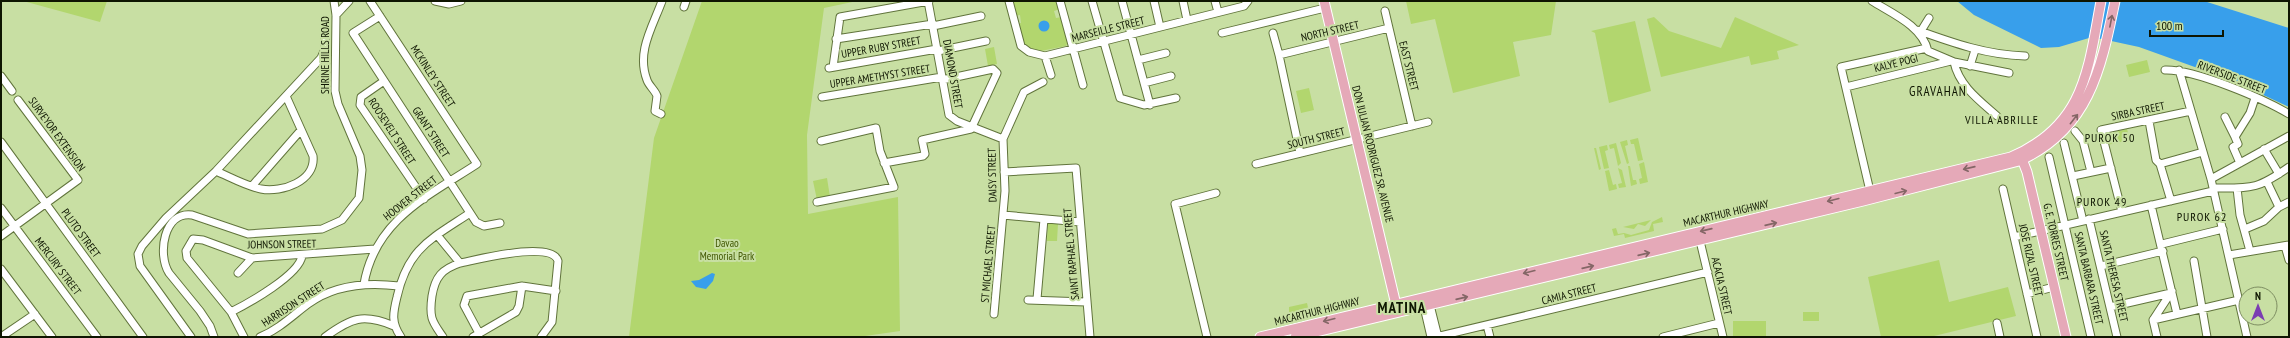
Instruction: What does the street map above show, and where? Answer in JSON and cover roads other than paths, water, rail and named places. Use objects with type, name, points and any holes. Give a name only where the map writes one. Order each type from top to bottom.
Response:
[{"type":"main road","name":"MACARTHUR HIGHWAY","points":[[1260,337],[1397,308],[1605,258],[1870,191],[1996,161],[2021,157],[2054,129],[2071,109],[2085,80],[2101,1]]},
{"type":"main road","name":"MACARTHUR HIGHWAY","points":[[1605,258],[1700,240],[1996,169],[2021,157],[2053,140],[2078,114],[2095,83],[2107,42],[2115,1]]},
{"type":"main road","name":"DON JULIAN RODRIGUEZ SR. AVENUE","points":[[1324,4],[1397,308]]},
{"type":"main road","name":"G. E. TORRES STREET","points":[[2021,157],[2041,230],[2066,337]]},
{"type":"main road","name":"MACARTHUR HIGHWAY","points":[[1295,337],[1397,308],[1427,306],[1568,267]]},
{"type":"street","name":"SHRINE HILLS ROAD","points":[[214,337],[210,326],[169,273],[164,263],[163,244],[167,233],[177,217],[186,214],[192,215],[248,234],[312,230],[330,227],[342,220],[359,198],[362,180],[360,156],[338,104],[335,91],[336,15],[334,1]]},
{"type":"street","points":[[336,15],[349,1]]},
{"type":"street","name":"MCKINLEY STREET","points":[[370,1],[477,164]]},
{"type":"street","points":[[435,1],[449,4],[461,1]]},
{"type":"street","points":[[661,114],[655,111],[658,96],[646,78],[645,57],[647,38],[662,1]]},
{"type":"street","points":[[929,1],[840,17],[836,39],[933,25],[981,16]]},
{"type":"street","name":"DIAMOND STREET","points":[[929,1],[949,115],[957,121],[1003,140]]},
{"type":"street","points":[[1008,1],[1020,46],[1029,52],[1045,56],[1051,75]]},
{"type":"street","points":[[1060,1],[1083,85]]},
{"type":"street","points":[[1092,1],[1120,98],[1140,105],[1150,105],[1176,98]]},
{"type":"street","points":[[1122,1],[1150,105]]},
{"type":"street","points":[[1154,1],[1160,27]]},
{"type":"street","points":[[1183,1],[1188,20]]},
{"type":"street","points":[[1215,1],[1218,12]]},
{"type":"street","points":[[1872,1],[1919,30],[1975,50],[2002,55],[2026,56]]},
{"type":"street","name":"MARSEILLE STREET","points":[[1045,56],[1188,20],[1247,3]]},
{"type":"street","points":[[1222,33],[1324,4]]},
{"type":"street","name":"EAST STREET","points":[[1385,11],[1412,126]]},
{"type":"street","name":"GRANT STREET","points":[[380,16],[353,34],[476,222],[482,226],[500,223]]},
{"type":"street","points":[[1919,30],[1929,18]]},
{"type":"street","name":"NORTH STREET","points":[[1278,56],[1389,28]]},
{"type":"street","points":[[191,337],[140,266],[138,254],[142,246],[166,218],[216,171],[323,54],[325,30]]},
{"type":"street","points":[[1919,30],[1927,45],[1928,51],[1952,61],[2009,74]]},
{"type":"street","points":[[1273,33],[1300,153]]},
{"type":"street","name":"UPPER RUBY STREET","points":[[836,39],[831,68],[986,41]]},
{"type":"street","points":[[1870,191],[1841,67],[1927,48]]},
{"type":"street","points":[[1970,66],[1975,50]]},
{"type":"street","points":[[1138,60],[1166,53]]},
{"type":"street","points":[[1952,61],[1968,89],[1998,116]]},
{"type":"street","name":"KALYE POGI","points":[[1846,87],[1952,61]]},
{"type":"street","name":"UPPER AMETHYST STREET","points":[[822,97],[991,69],[996,70],[996,76],[972,127]]},
{"type":"street","name":"RIVERSIDE STREET","points":[[2165,70],[2179,70],[2256,98],[2289,114]]},
{"type":"street","points":[[2179,70],[2212,179],[2213,190],[2238,296]]},
{"type":"street","points":[[1,76],[12,91]]},
{"type":"street","points":[[1144,83],[1171,76]]},
{"type":"street","name":"ROOSEVELT STREET","points":[[384,81],[361,97],[360,105],[424,199]]},
{"type":"street","name":"DAISY STREET","points":[[1003,215],[1003,140],[1024,92],[1043,82]]},
{"type":"street","points":[[216,171],[252,186],[274,189],[298,182],[310,174],[313,166],[313,156],[286,96]]},
{"type":"street","points":[[2235,137],[2250,113],[2256,98]]},
{"type":"street","name":"SURVEYOR EXTENSION","points":[[18,100],[78,180],[46,203]]},
{"type":"street","name":"SIRBA STREET","points":[[2122,212],[2101,130],[2191,111]]},
{"type":"street","points":[[2225,118],[2238,144],[2233,147],[2240,163]]},
{"type":"street","points":[[2148,120],[2156,160],[2160,164],[2171,201]]},
{"type":"street","name":"SOUTH STREET","points":[[1256,164],[1428,122]]},
{"type":"street","points":[[884,163],[923,156],[922,140],[968,130],[972,127]]},
{"type":"street","points":[[817,202],[893,188],[884,163],[876,128],[821,141]]},
{"type":"street","points":[[252,186],[301,130]]},
{"type":"street","points":[[2075,131],[2083,142],[2091,172]]},
{"type":"street","points":[[2212,179],[2289,136]]},
{"type":"street","name":"PLUTO STREET","points":[[1,142],[143,337]]},
{"type":"street","name":"SANTA THERESA STREET","points":[[2064,143],[2100,266],[2116,337]]},
{"type":"street","points":[[2264,149],[2279,174]]},
{"type":"street","points":[[2160,164],[2203,152]]},
{"type":"street","name":"SANTA BARBARA STREET","points":[[2049,156],[2091,337]]},
{"type":"street","name":"HOOVER STREET","points":[[364,284],[375,250],[391,226],[424,199],[477,164]]},
{"type":"street","points":[[2014,237],[2213,190],[2251,188],[2267,182],[2289,167]]},
{"type":"street","name":"SAINT RAPHAEL STREET","points":[[1004,172],[1076,168],[1090,337]]},
{"type":"street","points":[[2073,176],[2111,168]]},
{"type":"street","points":[[2267,182],[2279,207]]},
{"type":"street","name":"JOSE RIZAL STREET","points":[[2003,188],[2037,337]]},
{"type":"street","points":[[2237,188],[2250,251]]},
{"type":"street","points":[[1207,337],[1175,204],[1216,193]]},
{"type":"street","points":[[2245,229],[2264,222],[2279,207],[2289,202]]},
{"type":"street","points":[[1,236],[46,203]]},
{"type":"street","points":[[2151,205],[2178,314]]},
{"type":"street","name":"MERCURY STREET","points":[[1,208],[97,337]]},
{"type":"street","points":[[401,337],[394,326],[393,313],[399,286],[407,265],[414,254],[437,235],[470,212]]},
{"type":"street","points":[[1003,215],[1080,222]]},
{"type":"street","name":"ST MICHAEL STREET","points":[[994,314],[1003,215]]},
{"type":"street","points":[[1038,299],[1044,219]]},
{"type":"street","points":[[2100,266],[2223,229]]},
{"type":"street","points":[[437,235],[460,263]]},
{"type":"street","name":"JOHNSON STREET","points":[[244,337],[232,312],[188,261],[186,251],[191,241],[198,238],[252,258],[302,256],[375,250]]},
{"type":"street","name":"ACACIA STREET","points":[[1700,240],[1723,337]]},
{"type":"street","points":[[2229,255],[2287,245],[2289,260]]},
{"type":"street","points":[[443,337],[431,314],[434,285],[444,269],[460,263],[521,251],[552,255],[558,261],[552,322],[542,337]]},
{"type":"street","points":[[232,312],[271,288],[298,266],[302,256]]},
{"type":"street","points":[[238,273],[252,258]]},
{"type":"street","points":[[2194,261],[2207,337]]},
{"type":"street","points":[[1,269],[52,337]]},
{"type":"street","name":"CAMIA STREET","points":[[1437,337],[1708,272]]},
{"type":"street","name":"HARRISON STREET","points":[[260,337],[280,327],[309,303],[337,289],[364,284],[399,286]]},
{"type":"street","points":[[480,333],[464,305],[467,296],[522,286],[556,291]]},
{"type":"street","points":[[473,337],[516,312],[519,306],[522,286]]},
{"type":"street","points":[[2027,294],[2054,287]]},
{"type":"street","points":[[2110,307],[2172,291]]},
{"type":"street","points":[[2157,337],[2153,320],[2172,291]]},
{"type":"street","points":[[1028,300],[1038,299],[1086,302]]},
{"type":"street","points":[[2153,320],[2238,300]]},
{"type":"street","points":[[1427,306],[1437,337]]},
{"type":"street","points":[[1427,306],[1431,337]]},
{"type":"street","points":[[1,337],[35,314]]},
{"type":"street","points":[[325,337],[355,319],[374,319],[394,326]]},
{"type":"street","points":[[1663,337],[1720,323]]},
{"type":"street","points":[[1997,323],[2000,337]]},
{"type":"street","points":[[1487,325],[1490,337]]},
{"type":"street","points":[[2245,326],[2247,337]]},
{"type":"water","points":[[1957,1],[2204,1],[2289,28],[2289,107],[2231,80],[2139,47],[2102,39],[2089,38],[2059,47],[2041,48],[1974,15]]},
{"type":"water","points":[[1042,21],[1046,21],[1048,22],[1048,30],[1042,31],[1039,28],[1039,24]]},
{"type":"water","points":[[712,273],[715,274],[713,281],[706,289],[696,287],[691,281],[699,280]]},
{"type":"district","name":"GRAVAHAN","points":[[1938,91]]},
{"type":"district","name":"VILLA ABRILLE","points":[[2002,120]]},
{"type":"district","name":"PUROK 50","points":[[2110,138]]},
{"type":"district","name":"PUROK 49","points":[[2102,202]]},
{"type":"district","name":"PUROK 62","points":[[2202,217]]},
{"type":"district","name":"MATINA","points":[[1402,308]]},
{"type":"park label","name":"Davao Memorial Park","points":[[727,249]]}]
